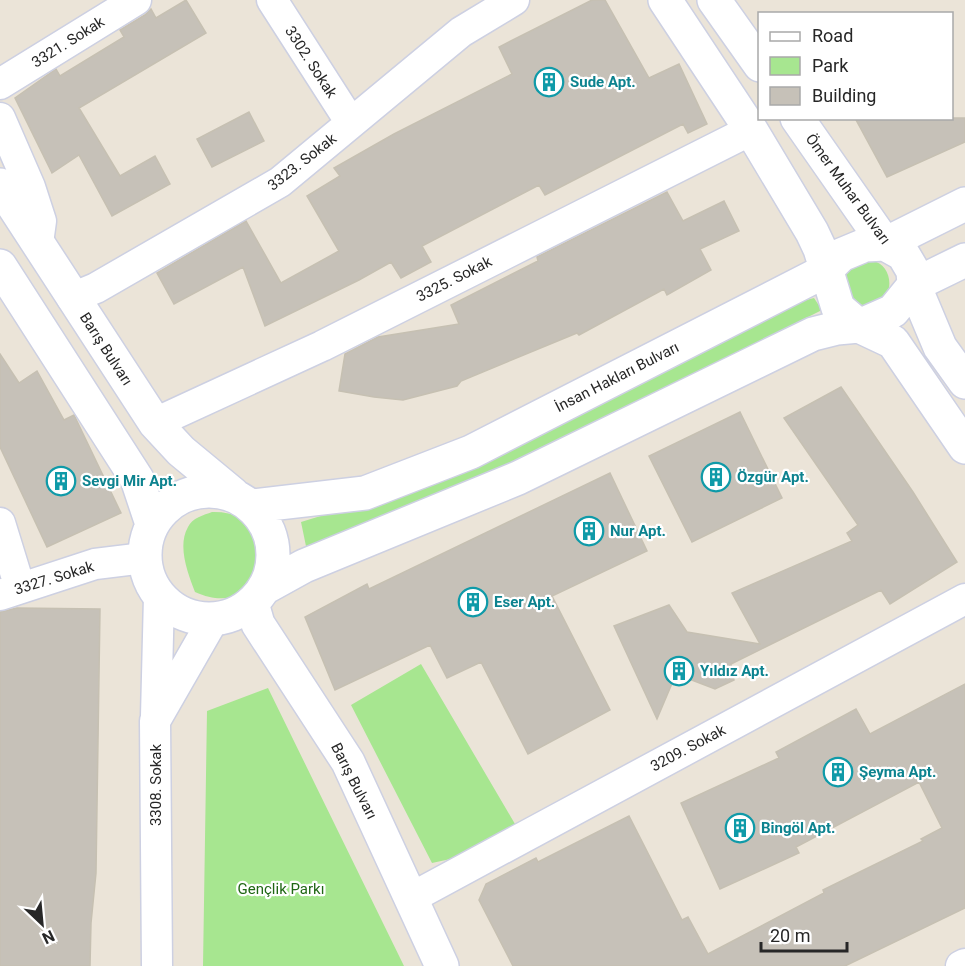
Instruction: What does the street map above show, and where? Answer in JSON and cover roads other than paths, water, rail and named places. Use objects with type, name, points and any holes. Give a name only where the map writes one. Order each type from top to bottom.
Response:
[{"type":"main road","points":[[665,0],[751,130],[812,232],[820,249],[838,308],[859,326],[893,342],[965,447]]},
{"type":"main road","points":[[714,0],[758,64]]},
{"type":"main road","name":"Ömer Muhar Bulvarı","points":[[798,120],[885,244],[903,254],[912,271],[914,285],[940,347],[965,382]]},
{"type":"main road","name":"Barış Bulvarı","points":[[0,185],[155,423],[181,451],[242,500]]},
{"type":"main road","name":"İnsan Hakları Bulvarı","points":[[242,500],[365,493],[471,452],[825,271],[841,255],[865,245],[885,244],[965,204]]},
{"type":"main road","points":[[259,595],[273,566],[273,544],[266,523],[242,500],[214,490],[196,491],[178,498],[163,509],[152,524],[146,540],[144,558],[149,578],[159,596],[174,609],[193,617],[213,620],[234,615],[259,595],[304,566],[518,478],[813,334],[859,326],[893,311],[914,285],[965,260]]},
{"type":"main road","points":[[0,266],[136,479],[152,524]]},
{"type":"main road","name":"Barış Bulvarı","points":[[259,595],[258,624],[348,762],[442,966]]},
{"type":"street","name":"3321. Sokak","points":[[0,84],[136,0]]},
{"type":"street","name":"3302. Sokak","points":[[272,0],[351,123]]},
{"type":"street","name":"3323. Sokak","points":[[72,298],[96,288],[280,182],[461,32],[514,0]]},
{"type":"street","points":[[0,118],[30,187],[41,220],[38,243]]},
{"type":"street","name":"3325. Sokak","points":[[155,423],[322,345],[751,130]]},
{"type":"street","points":[[0,523],[10,591]]},
{"type":"street","name":"3327. Sokak","points":[[10,591],[95,564],[144,558]]},
{"type":"street","name":"3308. Sokak","points":[[157,966],[155,721],[159,596]]},
{"type":"street","name":"3209. Sokak","points":[[411,898],[965,599]]},
{"type":"street","points":[[155,721],[213,620]]},
{"type":"place","name":"Sude Apt.","points":[[549,82]]},
{"type":"place","name":"Özgür Apt.","points":[[716,477]]},
{"type":"place","name":"Sevgi Mir Apt.","points":[[61,481]]},
{"type":"place","name":"Nur Apt.","points":[[589,531]]},
{"type":"place","name":"Eser Apt.","points":[[473,602]]},
{"type":"place","name":"Yıldız Apt.","points":[[679,671]]},
{"type":"place","name":"Şeyma Apt.","points":[[838,772]]},
{"type":"place","name":"Bingöl Apt.","points":[[740,828]]},
{"type":"park label","name":"Gençlik Parkı","points":[[281,889]]}]
